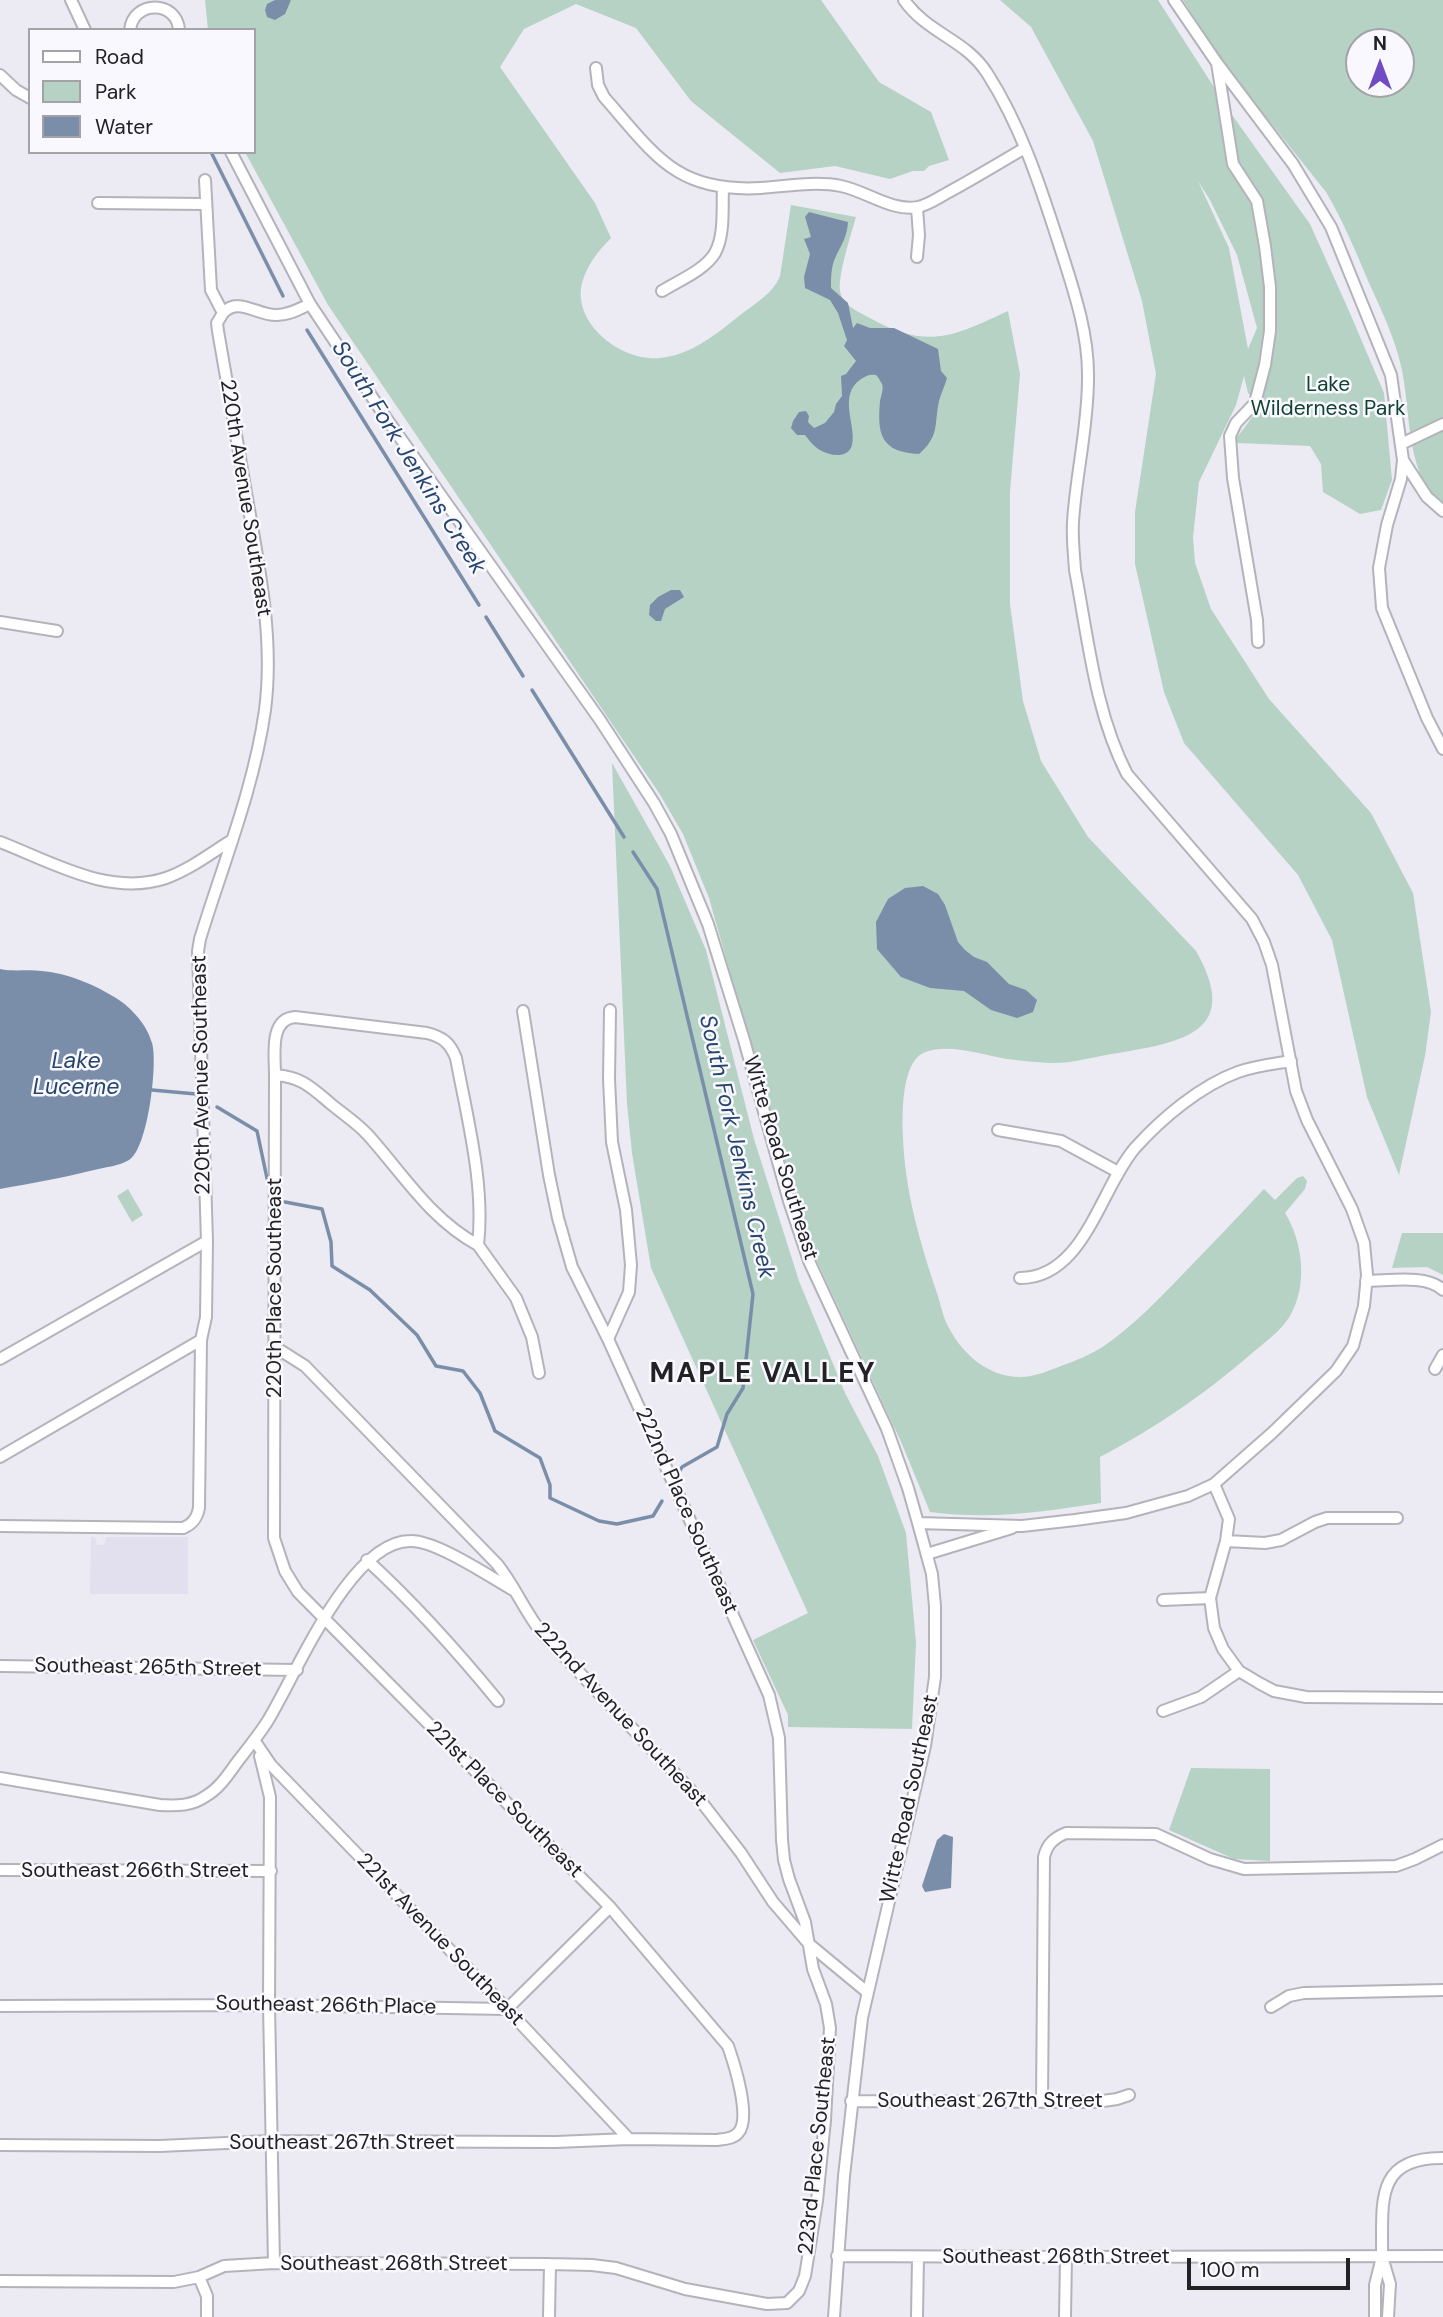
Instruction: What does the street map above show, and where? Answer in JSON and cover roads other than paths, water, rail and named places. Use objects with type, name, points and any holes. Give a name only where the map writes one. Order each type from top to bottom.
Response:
[{"type":"street","points":[[71,0],[84,28]]},
{"type":"street","points":[[904,0],[921,21],[978,60],[1036,171],[1073,288],[1087,354],[1088,379],[1072,524],[1073,547],[1075,570],[1106,723],[1127,774],[1252,919],[1264,942],[1272,965],[1296,1091],[1307,1120],[1352,1209],[1364,1243],[1366,1281],[1359,1330],[1348,1356],[1323,1385],[1214,1484],[1162,1505],[1126,1513],[1021,1525],[918,1523]]},
{"type":"street","points":[[1174,0],[1217,63],[1293,164],[1331,228],[1391,376],[1403,460],[1401,479],[1387,524],[1380,568],[1382,608],[1443,749]]},
{"type":"street","points":[[130,28],[137,5],[154,2],[172,11],[179,28]]},
{"type":"street","points":[[1217,63],[1233,164],[1256,201],[1270,287],[1270,331],[1255,403],[1236,423],[1230,436],[1233,478],[1258,642]]},
{"type":"street","points":[[596,68],[598,85],[604,97],[660,160],[689,178],[723,188],[822,184],[840,186],[884,202],[917,208],[1026,148]]},
{"type":"street","points":[[0,75],[16,90],[28,96]]},
{"type":"street","name":"Witte Road Southeast","points":[[232,154],[310,304],[384,415],[600,720],[671,834],[708,924],[809,1261],[887,1429],[927,1554],[935,1606],[936,1647],[932,1703],[925,1746],[867,1992],[851,2102],[834,2317]]},
{"type":"street","name":"220th Avenue Southeast","points":[[0,1526],[183,1528],[193,1523],[198,1516],[201,1340],[206,1317],[207,1241],[198,951],[260,737],[265,708],[267,648],[258,558],[218,331],[217,323],[223,313],[211,290],[205,180]]},
{"type":"street","points":[[662,291],[702,266],[714,254],[720,236],[723,188]]},
{"type":"street","points":[[98,203],[205,204]]},
{"type":"street","points":[[917,208],[917,257]]},
{"type":"street","points":[[223,313],[228,307],[234,306],[272,315],[287,314],[310,304]]},
{"type":"street","points":[[1401,444],[1443,424]]},
{"type":"street","points":[[1403,460],[1427,497],[1443,511]]},
{"type":"street","points":[[0,622],[58,631]]},
{"type":"street","points":[[0,842],[83,876],[125,884],[167,877],[232,840]]},
{"type":"street","points":[[608,1339],[629,1293],[631,1265],[626,1210],[612,1143],[610,1010]]},
{"type":"street","name":"222nd Place Southeast","points":[[523,1011],[549,1175],[572,1267],[608,1339],[769,1695],[779,1738],[785,1860],[805,1922],[809,1944]]},
{"type":"street","name":"220th Place Southeast","points":[[279,1556],[274,1538],[275,1075],[276,1035],[281,1021],[287,1017],[296,1017],[426,1032],[445,1039],[456,1058],[472,1144],[481,1220],[478,1245]]},
{"type":"street","points":[[1020,1278],[1044,1275],[1064,1262],[1082,1238],[1118,1172],[1134,1149],[1184,1104],[1238,1072],[1266,1064],[1291,1061]]},
{"type":"street","points":[[275,1075],[290,1076],[303,1081],[362,1129],[419,1196],[456,1231],[478,1245],[516,1298],[532,1337],[539,1373]]},
{"type":"street","points":[[998,1130],[1061,1141],[1118,1172]]},
{"type":"street","points":[[0,1359],[207,1241]]},
{"type":"street","points":[[1366,1281],[1424,1280],[1437,1284],[1443,1290]]},
{"type":"street","points":[[0,1457],[201,1340]]},
{"type":"street","name":"222nd Avenue Southeast","points":[[275,1347],[305,1366],[497,1564],[541,1632],[699,1800],[773,1902],[809,1944]]},
{"type":"street","points":[[1435,1369],[1443,1355]]},
{"type":"street","points":[[1214,1484],[1229,1519],[1226,1541],[1210,1598],[1214,1628],[1238,1671],[1274,1691],[1291,1695],[1443,1698]]},
{"type":"street","points":[[1226,1541],[1265,1543],[1281,1540],[1327,1518],[1397,1518]]},
{"type":"street","points":[[927,1554],[1021,1525]]},
{"type":"street","points":[[0,1778],[160,1805],[186,1805],[217,1788],[266,1724],[324,1619],[367,1560],[393,1543],[423,1542],[515,1591]]},
{"type":"street","name":"221st Place Southeast","points":[[279,1556],[290,1582],[610,1907],[727,2046]]},
{"type":"street","points":[[367,1560],[403,1593],[450,1643],[498,1701]]},
{"type":"street","points":[[1163,1600],[1210,1598]]},
{"type":"street","name":"Southeast 265th Street","points":[[0,1667],[297,1670]]},
{"type":"street","points":[[1163,1711],[1201,1697],[1238,1671]]},
{"type":"street","points":[[254,1740],[264,1765],[270,1797],[270,2141],[274,2263]]},
{"type":"street","name":"221st Avenue Southeast","points":[[254,1740],[271,1765],[629,2139]]},
{"type":"street","points":[[1042,2102],[1044,1857],[1051,1841],[1066,1833],[1156,1834],[1210,1859],[1244,1869],[1396,1866],[1443,1845]]},
{"type":"street","name":"Southeast 266th Street","points":[[0,1870],[271,1871]]},
{"type":"street","points":[[507,2009],[610,1907]]},
{"type":"street","points":[[809,1944],[867,1992]]},
{"type":"street","name":"223rd Place Southeast","points":[[787,2303],[799,2291],[805,2276],[817,2201],[825,2120],[830,2028],[826,2004],[813,1969],[809,1944]]},
{"type":"street","points":[[1272,2007],[1289,1996],[1304,1993],[1443,1990]]},
{"type":"street","name":"Southeast 266th Place","points":[[0,2006],[269,2005],[507,2009]]},
{"type":"street","name":"Southeast 267th Street","points":[[0,2145],[160,2146],[270,2141],[556,2142],[729,2138],[737,2135],[742,2127],[736,2067],[727,2046]]},
{"type":"street","name":"Southeast 267th Street","points":[[851,2102],[1096,2102],[1129,2095]]},
{"type":"street","points":[[1376,2317],[1376,2285],[1382,2257],[1382,2204],[1390,2178],[1410,2162],[1423,2158],[1443,2158]]},
{"type":"street","name":"Southeast 268th Street","points":[[837,2256],[1443,2256]]},
{"type":"street","points":[[917,2317],[918,2257]]},
{"type":"street","points":[[1065,2317],[1066,2257]]},
{"type":"street","points":[[1382,2257],[1390,2284],[1388,2317]]},
{"type":"street","name":"Southeast 268th Street","points":[[0,2281],[162,2282],[199,2277],[224,2266],[274,2263],[592,2264],[616,2268],[685,2290],[767,2304],[787,2303]]},
{"type":"street","points":[[549,2317],[550,2264]]},
{"type":"street","points":[[199,2277],[207,2296],[207,2317]]},
{"type":"water","points":[[275,0],[291,0],[285,14],[275,20],[267,17],[265,10],[267,4]]},
{"type":"water","points":[[809,212],[848,222],[834,262],[831,288],[848,303],[853,328],[857,323],[870,328],[894,328],[938,349],[941,371],[947,378],[939,401],[933,435],[919,454],[896,450],[884,440],[879,423],[883,386],[876,375],[861,379],[850,393],[849,411],[853,437],[847,453],[833,455],[824,452],[805,435],[797,435],[791,428],[799,412],[806,411],[808,422],[814,428],[825,423],[842,396],[841,376],[846,374],[856,361],[844,346],[847,340],[838,313],[830,300],[805,288],[804,277],[810,254],[804,239],[811,237],[805,217]]},
{"type":"water","points":[[671,590],[680,590],[684,597],[665,609],[661,621],[656,621],[649,615],[650,605]]},
{"type":"water","points":[[923,886],[938,894],[945,905],[958,942],[965,950],[987,962],[1009,984],[1026,990],[1037,1000],[1033,1012],[1017,1018],[991,1010],[964,991],[930,988],[901,977],[877,949],[876,922],[888,899],[905,888]]},
{"type":"water","name":"Lake Lucerne","points":[[0,969],[52,972],[81,980],[122,1002],[143,1023],[152,1043],[154,1068],[146,1123],[136,1153],[129,1160],[71,1176],[0,1189]]},
{"type":"water","points":[[944,1834],[953,1837],[951,1888],[925,1892],[922,1886],[937,1840]]},
{"type":"waterway","name":"South Fork Jenkins Creek","points":[[212,154],[283,296]]},
{"type":"waterway","name":"South Fork Jenkins Creek","points":[[307,330],[479,605]]},
{"type":"waterway","name":"South Fork Jenkins Creek","points":[[486,617],[523,676]]},
{"type":"waterway","name":"South Fork Jenkins Creek","points":[[532,690],[624,837]]},
{"type":"waterway","name":"South Fork Jenkins Creek","points":[[633,852],[657,889],[753,1294],[743,1388],[727,1414],[717,1447],[682,1467],[678,1474]]},
{"type":"waterway","name":"South Fork Jenkins Creek","points":[[152,1090],[196,1094]]},
{"type":"waterway","name":"South Fork Jenkins Creek","points":[[217,1107],[257,1131],[268,1183]]},
{"type":"waterway","name":"South Fork Jenkins Creek","points":[[285,1202],[322,1209],[331,1242],[332,1266],[370,1290],[417,1335],[436,1366],[463,1371],[480,1393],[495,1431],[540,1458],[550,1485],[550,1498],[599,1521],[617,1524],[653,1516],[662,1501]]},
{"type":"district","name":"MAPLE VALLEY","points":[[763,1375]]},
{"type":"park label","name":"Lake Wilderness Park","points":[[1328,397]]}]
